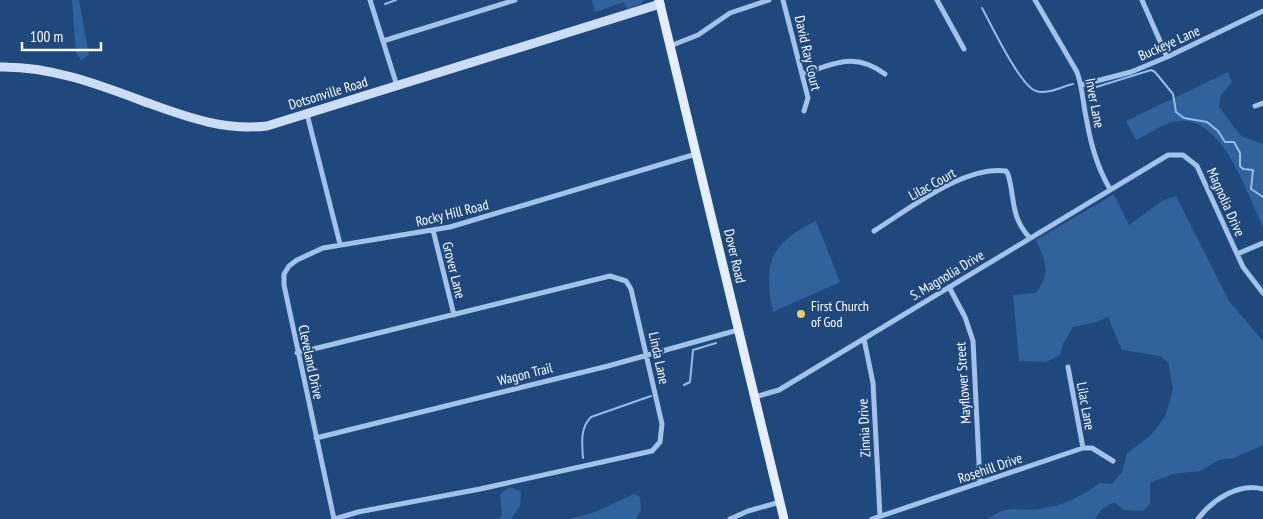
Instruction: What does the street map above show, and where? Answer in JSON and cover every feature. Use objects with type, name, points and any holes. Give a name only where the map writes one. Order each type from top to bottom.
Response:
[{"type":"main road","name":"Dover Road","points":[[659,2],[784,519]]},
{"type":"main road","name":"Dotsonville Road","points":[[0,67],[41,69],[79,80],[201,122],[235,128],[253,128],[267,126],[307,114],[659,2]]},
{"type":"street","points":[[370,0],[397,86]]},
{"type":"street","points":[[383,41],[515,0]]},
{"type":"street","points":[[670,46],[698,35],[730,13],[769,0]]},
{"type":"street","name":"David Ray Court","points":[[783,0],[808,98],[804,111]]},
{"type":"street","points":[[937,0],[964,49]]},
{"type":"street","name":"Inver Lane","points":[[1035,0],[1073,64],[1081,85],[1090,139],[1097,163],[1110,189]]},
{"type":"street","points":[[1142,0],[1167,57]]},
{"type":"street","name":"Buckeye Lane","points":[[1081,85],[1131,72],[1263,11]]},
{"type":"street","points":[[802,74],[854,60],[868,63],[885,74]]},
{"type":"street","points":[[1256,106],[1263,103]]},
{"type":"street","points":[[307,114],[340,244]]},
{"type":"street","name":"Magnolia Drive","points":[[1149,165],[1162,156],[1176,153],[1192,160],[1200,172],[1247,274],[1263,293]]},
{"type":"street","name":"Rocky Hill Road","points":[[340,244],[370,242],[450,227],[696,154]]},
{"type":"street","name":"S. Magnolia Drive","points":[[755,397],[779,390],[1149,165]]},
{"type":"street","name":"Lilac Court","points":[[874,231],[963,178],[989,171],[1006,171],[1010,179],[1015,211],[1024,232],[1029,238]]},
{"type":"street","name":"Grover Lane","points":[[433,230],[454,315]]},
{"type":"street","points":[[1237,254],[1263,243]]},
{"type":"street","name":"Cleveland Drive","points":[[334,519],[297,353],[284,285],[284,274],[297,260],[323,248],[340,244]]},
{"type":"street","name":"Linda Lane","points":[[297,353],[596,279],[616,277],[626,281],[632,292],[647,355],[662,424],[660,442],[652,451],[480,490],[358,512],[334,519]]},
{"type":"street","name":"Mayflower Street","points":[[948,287],[965,317],[974,341],[980,483]]},
{"type":"street","name":"Wagon Trail","points":[[316,438],[647,355],[738,330]]},
{"type":"street","name":"Zinnia Drive","points":[[864,338],[873,383],[880,516]]},
{"type":"street","name":"Lilac Lane","points":[[1068,367],[1083,448]]},
{"type":"street","points":[[1083,448],[1092,448],[1112,461]]},
{"type":"street","name":"Rosehill Drive","points":[[872,519],[1083,448]]},
{"type":"street","points":[[1198,519],[1206,510],[1232,492],[1250,487],[1263,489]]},
{"type":"street","points":[[730,519],[748,511],[780,502]]},
{"type":"shaded area","points":[[72,0],[79,0],[89,55],[81,60],[76,53]]},
{"type":"shaded area","points":[[592,0],[644,0],[641,4],[627,9],[624,2],[595,12]]},
{"type":"shaded area","points":[[1228,72],[1232,82],[1221,95],[1219,107],[1241,136],[1263,144],[1263,227],[1232,160],[1221,144],[1208,131],[1194,123],[1178,121],[1162,126],[1136,140],[1126,121]]},
{"type":"shaded area","points":[[1114,194],[1129,225],[1162,201],[1176,196],[1229,301],[1263,341],[1263,445],[1234,458],[1219,460],[1200,471],[1172,474],[1150,483],[1150,504],[1143,511],[1124,510],[1114,502],[1101,510],[1095,519],[987,519],[1003,511],[1013,509],[1031,510],[1056,506],[1086,493],[1100,483],[1112,484],[1122,472],[1127,453],[1151,435],[1166,415],[1173,389],[1168,362],[1160,356],[1122,350],[1108,317],[1097,322],[1073,327],[1063,344],[1060,355],[1046,362],[1019,361],[1013,295],[1036,293],[1044,279],[1044,261],[1036,240]]},
{"type":"shaded area","points":[[816,221],[840,282],[773,312],[769,280],[770,267],[774,256],[788,238]]},
{"type":"shaded area","points":[[510,487],[521,492],[520,506],[511,519],[498,519],[502,516],[500,494]]},
{"type":"shaded area","points":[[634,494],[640,497],[641,510],[636,519],[570,519],[595,512]]},
{"type":"waterway","points":[[385,4],[396,0]]},
{"type":"waterway","points":[[982,8],[1014,67],[1029,87],[1036,91],[1045,92],[1073,84]]},
{"type":"waterway","points":[[1090,89],[1151,70],[1155,72],[1173,94],[1176,112],[1184,118],[1207,122],[1218,131],[1225,142],[1234,142],[1240,153],[1240,166],[1243,169],[1253,170],[1251,189],[1263,197]]},
{"type":"waterway","points":[[684,385],[690,382],[693,350],[716,343]]},
{"type":"waterway","points":[[583,458],[583,431],[591,417],[651,396]]},
{"type":"place","name":"First Church of God","points":[[801,314]]}]
